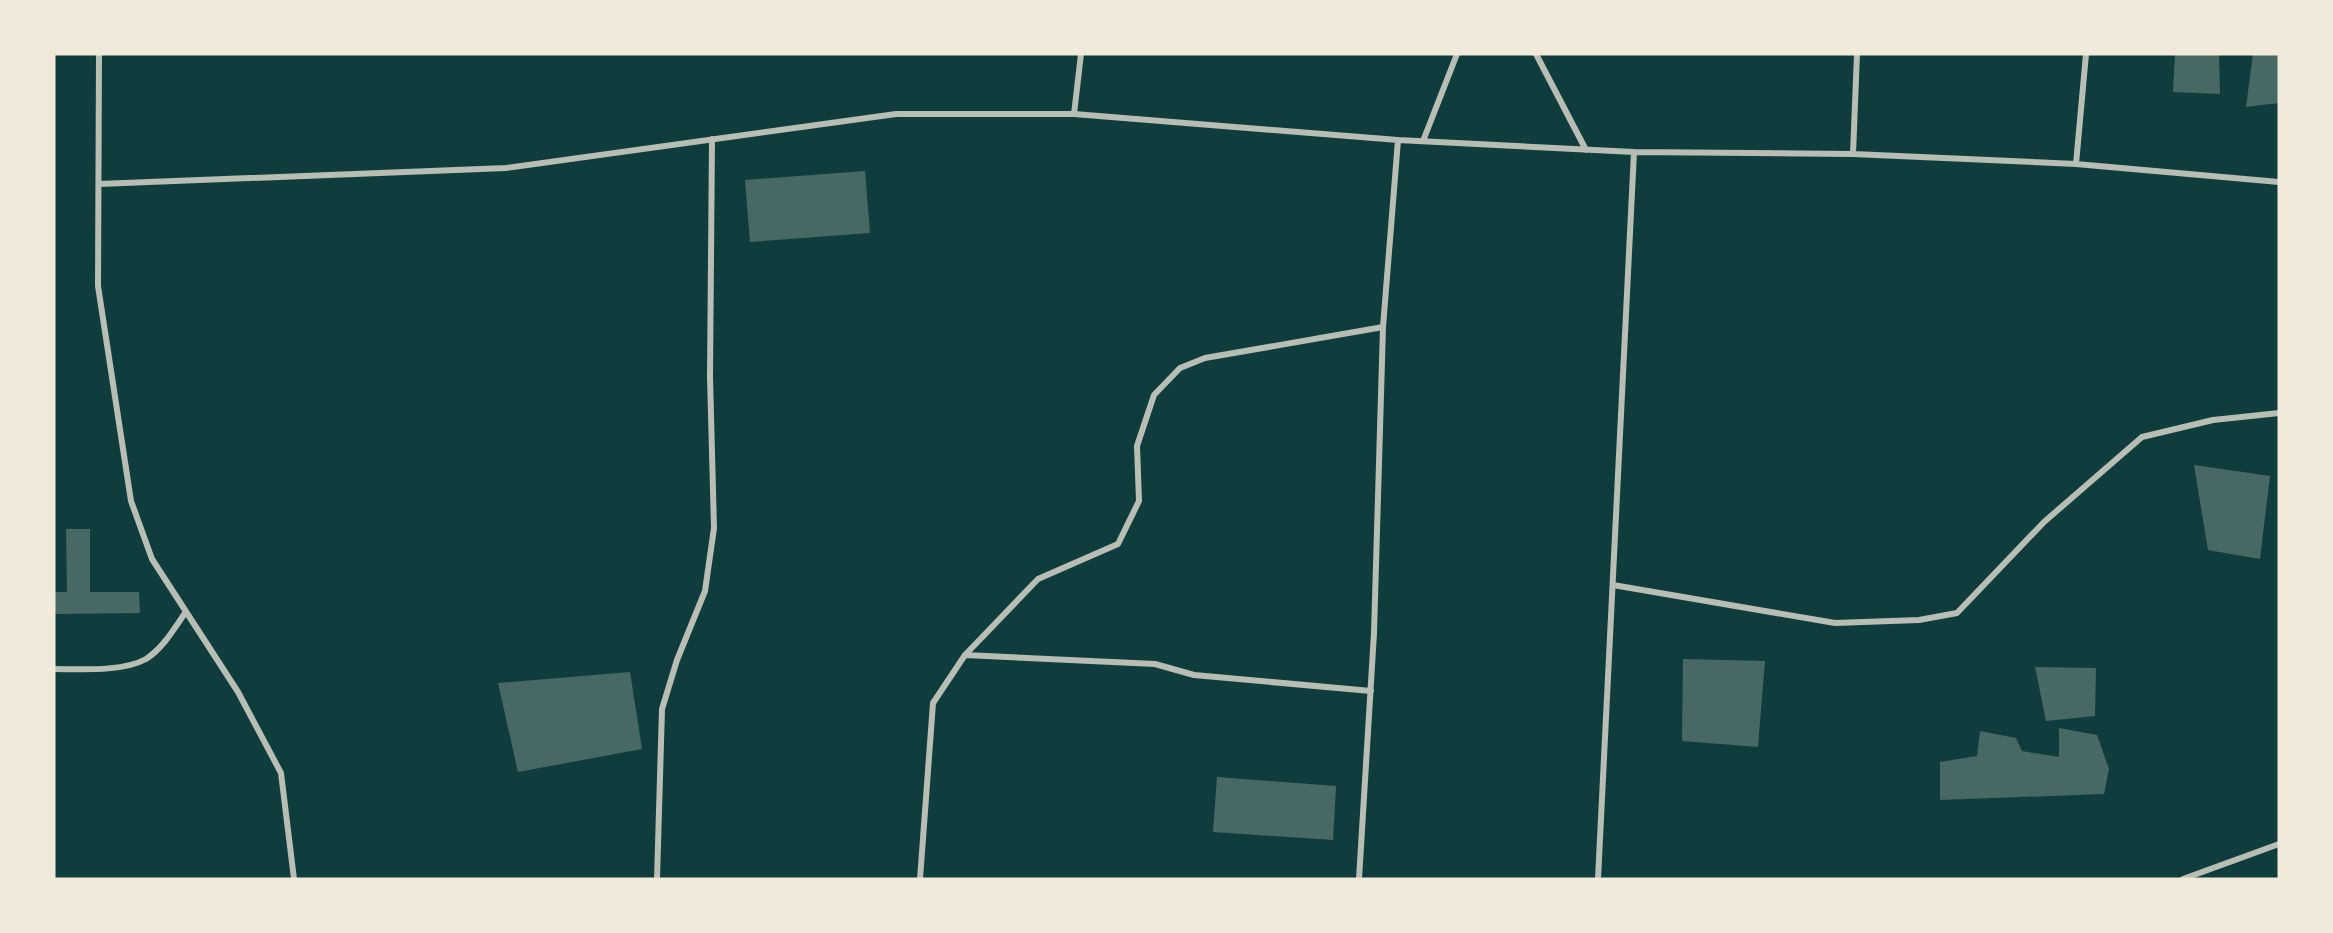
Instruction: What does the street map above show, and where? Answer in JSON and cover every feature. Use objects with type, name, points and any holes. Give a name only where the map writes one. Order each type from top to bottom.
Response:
[{"type":"street","points":[[99,54],[98,286],[131,501],[152,559],[238,692],[281,773],[294,879]]},
{"type":"street","points":[[1074,114],[1081,54]]},
{"type":"street","points":[[1423,141],[1457,54]]},
{"type":"street","points":[[1536,54],[1586,150]]},
{"type":"street","points":[[1852,154],[1857,54]]},
{"type":"street","points":[[2076,164],[2086,54]]},
{"type":"street","points":[[99,184],[506,168],[896,114],[1074,114],[1398,140],[1634,152],[1852,154],[2076,164],[2279,182]]},
{"type":"street","points":[[657,879],[662,709],[677,660],[705,591],[714,528],[710,377],[712,139]]},
{"type":"street","points":[[1359,879],[1371,691],[1383,327],[1398,140]]},
{"type":"street","points":[[1598,879],[1634,152]]},
{"type":"street","points":[[920,879],[933,703],[966,655],[1038,579],[1118,544],[1138,501],[1137,446],[1154,395],[1179,368],[1205,358],[1383,327]]},
{"type":"street","points":[[1613,585],[1835,623],[1919,620],[1958,613],[2044,522],[2142,438],[2213,420],[2279,413]]},
{"type":"street","points":[[54,669],[112,668],[145,659],[166,640],[185,613]]},
{"type":"street","points":[[966,655],[1155,664],[1194,675],[1371,691]]},
{"type":"street","points":[[2183,879],[2279,844]]},
{"type":"building","points":[[2175,54],[2219,54],[2220,94],[2173,92]]},
{"type":"building","points":[[2253,54],[2279,54],[2279,103],[2246,107]]},
{"type":"building","points":[[865,171],[870,233],[750,242],[745,180]]},
{"type":"building","points":[[2194,465],[2270,476],[2260,559],[2208,550]]},
{"type":"building","points":[[66,529],[90,529],[90,592],[139,592],[140,613],[54,614],[54,592],[67,592]]},
{"type":"building","points":[[1683,659],[1765,661],[1758,747],[1682,741]]},
{"type":"building","points":[[2035,667],[2096,668],[2095,716],[2046,721]]},
{"type":"building","points":[[630,672],[642,749],[518,772],[498,683]]},
{"type":"building","points":[[2059,728],[2097,735],[2109,769],[2104,794],[1940,800],[1940,762],[1977,756],[1980,731],[2016,738],[2022,751],[2059,757]]},
{"type":"building","points":[[1217,777],[1336,786],[1333,840],[1213,832]]}]
